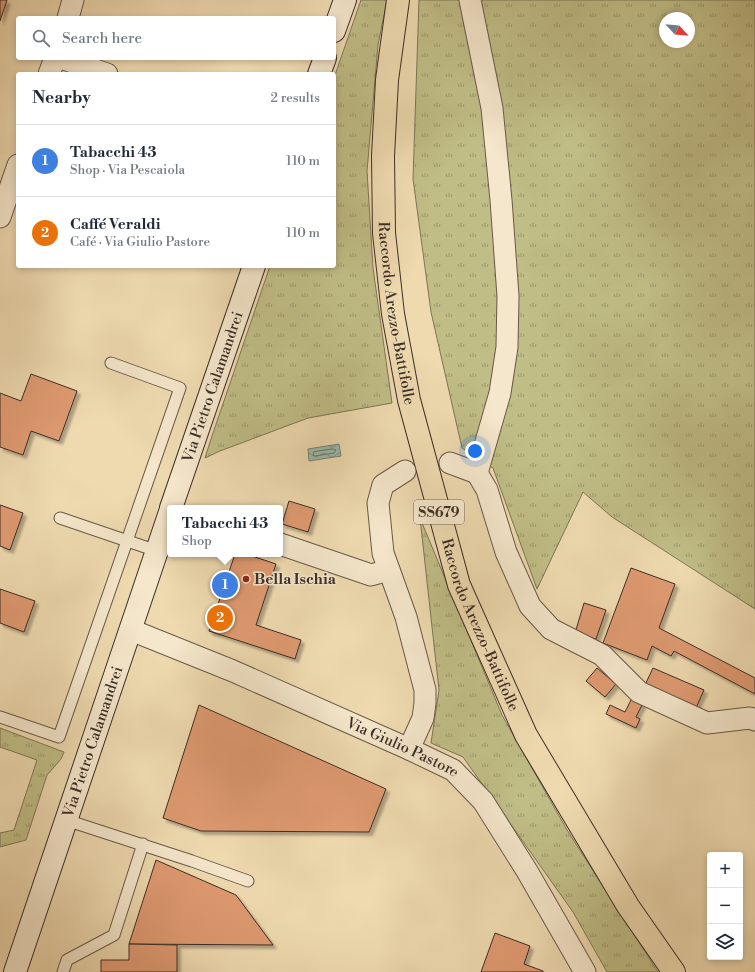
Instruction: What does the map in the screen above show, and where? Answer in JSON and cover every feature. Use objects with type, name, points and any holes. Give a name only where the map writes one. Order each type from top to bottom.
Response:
[{"type":"main road","points":[[336,25],[345,0]]},
{"type":"main road","name":"Raccordo Arezzo-Battifolle","points":[[398,0],[387,80],[383,156],[385,241],[393,314],[409,400],[459,585],[526,735],[628,906],[674,972]]},
{"type":"main road","points":[[320,72],[324,60]]},
{"type":"main road","name":"Via Pietro Calamandrei","points":[[174,505],[253,268]]},
{"type":"main road","name":"Via Pietro Calamandrei","points":[[15,972],[167,524]]},
{"type":"street","points":[[69,16],[73,0]]},
{"type":"street","points":[[470,0],[492,108],[508,296],[507,347],[500,393],[477,473]]},
{"type":"street","points":[[50,72],[54,60]]},
{"type":"street","points":[[67,60],[101,72]]},
{"type":"street","points":[[0,217],[16,171]]},
{"type":"street","points":[[450,463],[477,473],[487,490],[506,552],[530,606],[551,629],[602,654],[639,692],[707,723],[750,718],[755,720]]},
{"type":"street","points":[[405,471],[383,485],[378,503],[383,553],[406,617],[425,690],[423,718],[409,749]]},
{"type":"street","points":[[283,545],[371,575],[389,570]]},
{"type":"street","name":"Via Giulio Pastore","points":[[130,630],[233,671],[453,770],[483,800],[527,871],[585,972]]},
{"type":"lane","points":[[0,717],[59,737],[180,388],[111,364]]},
{"type":"lane","points":[[60,518],[157,551]]},
{"type":"lane","points":[[66,820],[143,844],[248,881]]},
{"type":"lane","points":[[63,972],[67,960],[114,935],[143,844]]},
{"type":"green space","points":[[361,0],[387,0],[378,45],[367,171],[373,268],[392,403],[308,418],[205,458],[269,268],[336,268],[336,72]]},
{"type":"green space","points":[[419,0],[755,0],[755,609],[612,517],[583,492],[537,589],[493,468],[462,448],[431,312],[413,179]]},
{"type":"green space","points":[[420,518],[502,715],[567,830],[658,972],[607,972],[573,912],[463,757],[431,743],[439,690]]},
{"type":"green space","points":[[0,728],[64,752],[61,759],[47,775],[26,840],[0,847],[0,833],[14,830],[37,760],[0,747]]},
{"type":"water","points":[[339,444],[341,456],[309,461],[308,449]]},
{"type":"building","points":[[0,0],[7,0],[0,21]]},
{"type":"building","points":[[31,374],[77,391],[59,441],[31,431],[23,455],[0,447],[0,393],[21,401]]},
{"type":"building","points":[[289,501],[315,509],[308,532],[283,524]]},
{"type":"building","points":[[0,505],[23,513],[10,550],[0,546]]},
{"type":"building","points":[[234,557],[255,557],[276,564],[256,625],[301,640],[295,659],[209,631]]},
{"type":"building","points":[[631,568],[675,584],[659,628],[755,678],[755,694],[674,651],[671,656],[652,646],[647,660],[603,643]]},
{"type":"building","points":[[0,589],[35,601],[24,632],[0,623]]},
{"type":"building","points":[[584,603],[606,610],[596,639],[575,633]]},
{"type":"building","points":[[597,668],[616,684],[605,697],[586,681]]},
{"type":"building","points":[[653,668],[704,690],[695,710],[644,687]]},
{"type":"building","points":[[632,698],[643,703],[636,717],[640,719],[636,728],[606,714],[610,705],[625,712]]},
{"type":"building","points":[[199,705],[386,789],[369,832],[201,831],[163,818]]},
{"type":"building","points":[[156,860],[236,895],[273,945],[129,944]]},
{"type":"building","points":[[495,933],[530,946],[524,964],[543,972],[481,972]]},
{"type":"building","points":[[129,944],[177,945],[177,972],[101,972],[101,960],[129,960]]},
{"type":"place","name":"Bella Ischia","points":[[246,579]]},
{"type":"place","name":"Tabacchi 43","points":[[225,585]]},
{"type":"place","name":"Caffé Veraldi","points":[[220,618]]}]
